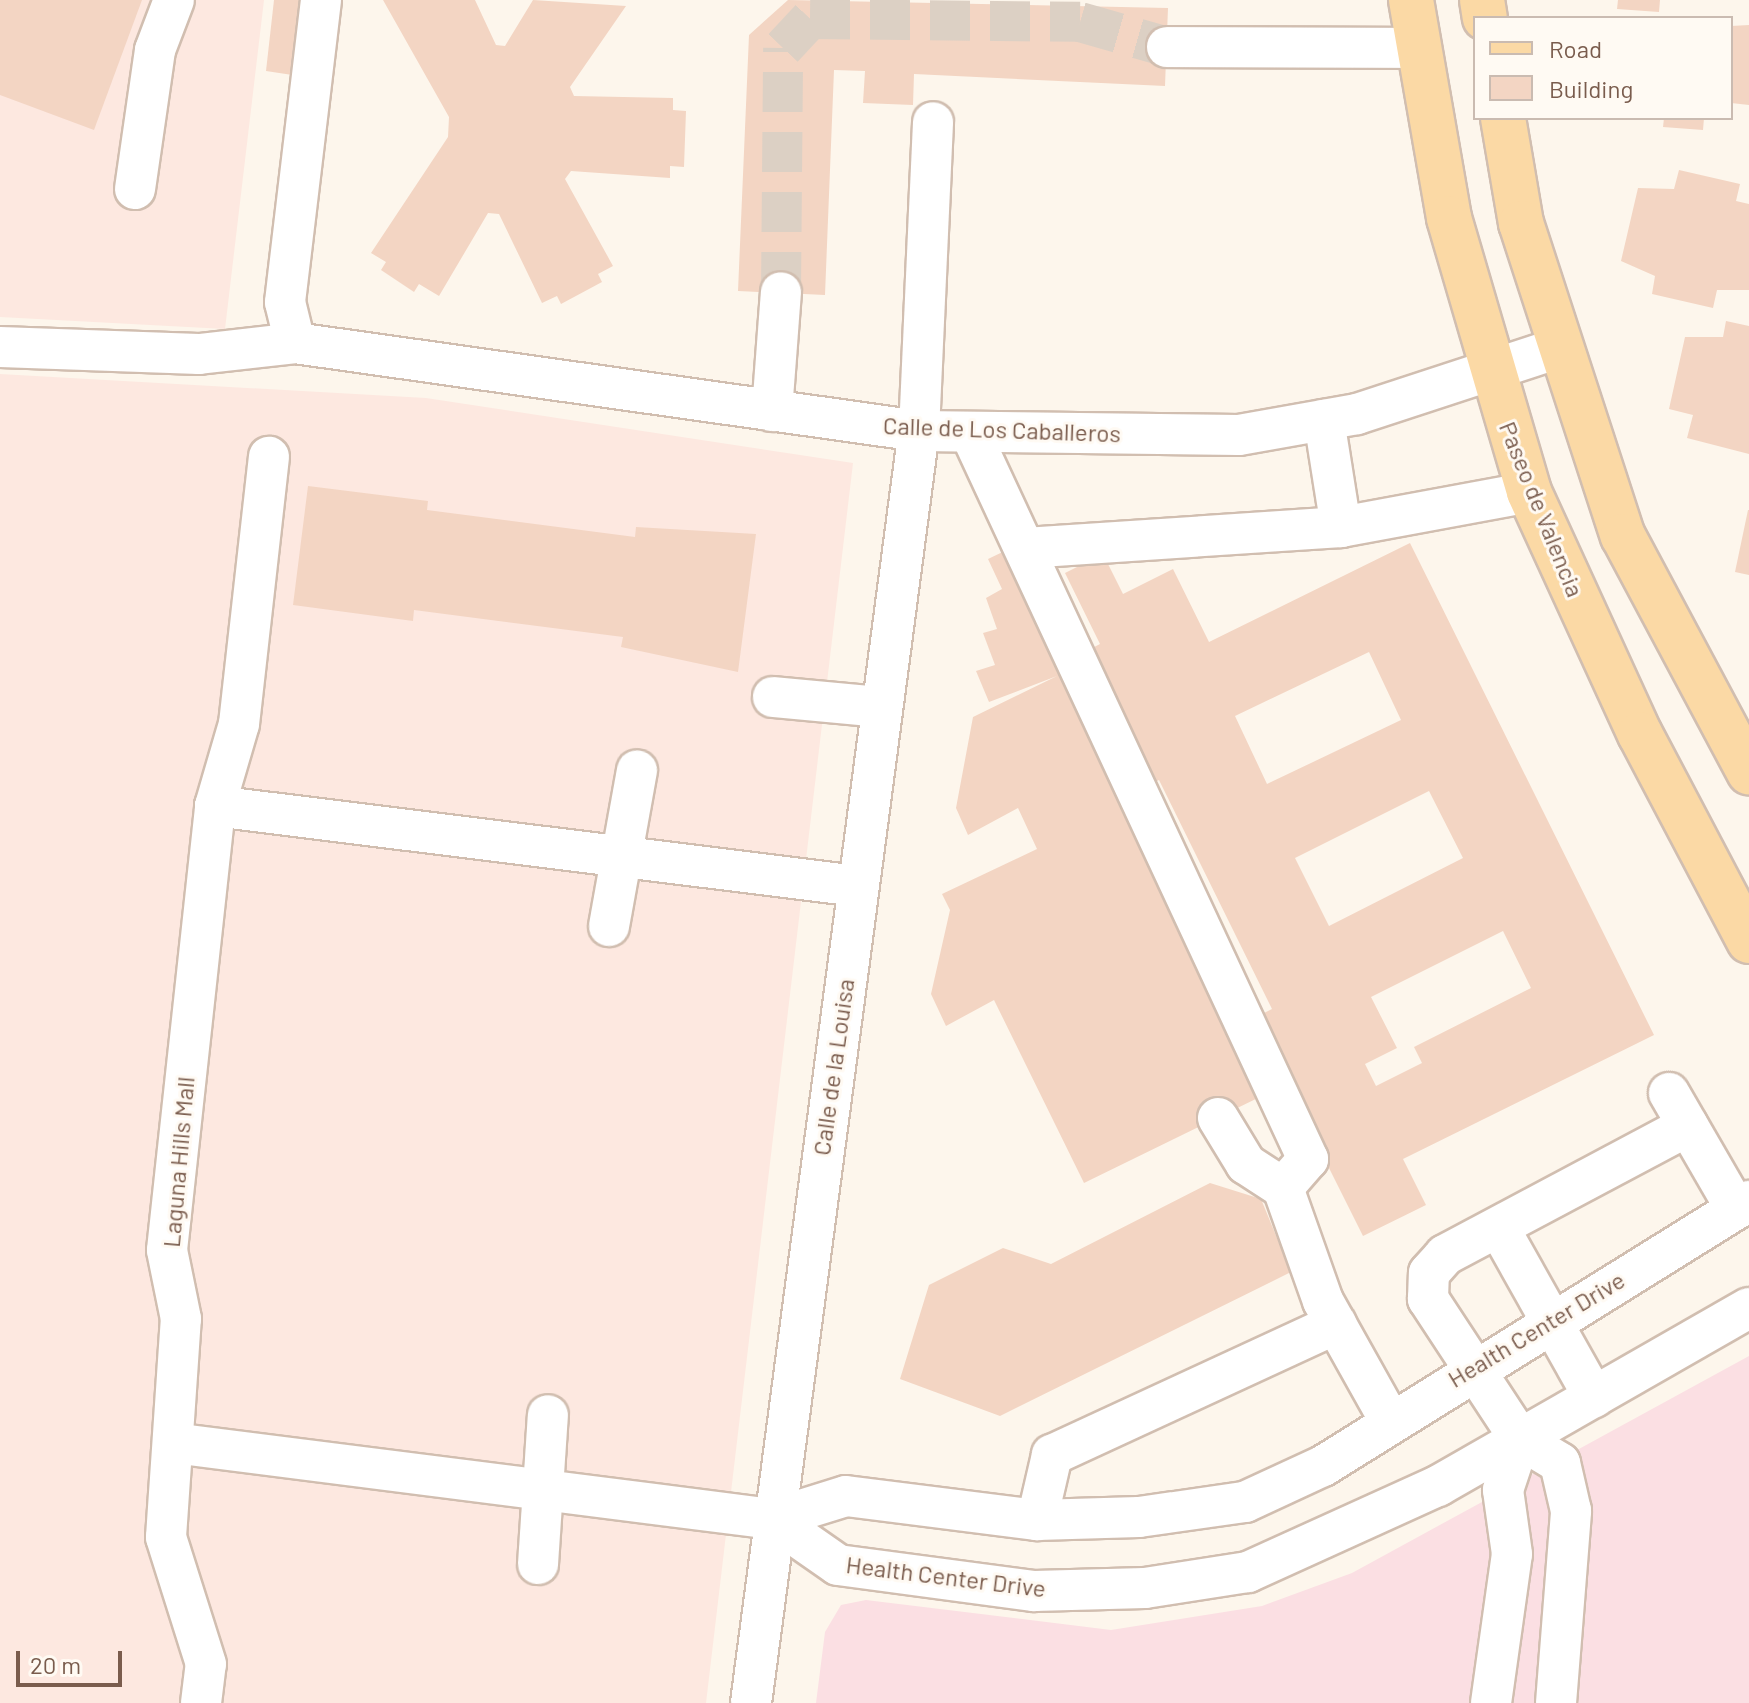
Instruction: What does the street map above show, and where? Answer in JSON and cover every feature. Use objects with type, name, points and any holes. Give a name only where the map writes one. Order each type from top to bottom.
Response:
[{"type":"main road","name":"Paseo de Valencia","points":[[1411,0],[1449,218],[1487,369],[1529,492],[1640,734],[1749,941]]},
{"type":"main road","points":[[1503,120],[1521,223],[1559,348],[1623,536],[1749,772]]},
{"type":"street","points":[[135,189],[155,50],[174,0]]},
{"type":"street","points":[[295,343],[285,302],[321,0]]},
{"type":"street","points":[[1167,47],[1419,48]]},
{"type":"street","name":"Calle de la Louisa","points":[[751,1703],[772,1519],[919,431],[933,122]]},
{"type":"street","points":[[772,411],[781,292]]},
{"type":"street","name":"Calle de Los Caballeros","points":[[0,347],[199,354],[295,343],[919,431],[1239,435],[1324,420],[1559,348]]},
{"type":"street","points":[[1324,420],[1341,527]]},
{"type":"street","points":[[970,432],[1308,1159],[1283,1188]]},
{"type":"street","name":"Laguna Hills Mall","points":[[201,1703],[206,1664],[166,1537],[181,1319],[167,1250],[215,806],[239,724],[269,457]]},
{"type":"street","points":[[1025,548],[1341,527],[1529,492]]},
{"type":"street","points":[[773,697],[881,707]]},
{"type":"street","points":[[609,926],[637,771]]},
{"type":"street","points":[[215,806],[857,886]]},
{"type":"street","points":[[1556,1703],[1571,1511],[1560,1463],[1520,1439],[1428,1299],[1429,1273],[1445,1255],[1499,1228],[1678,1110],[1742,1205]]},
{"type":"street","points":[[1218,1118],[1246,1164],[1283,1188],[1336,1324],[1390,1421]]},
{"type":"street","name":"Health Center Drive","points":[[772,1519],[846,1496],[1037,1520],[1245,1502],[1323,1466],[1473,1367],[1742,1205]]},
{"type":"street","points":[[1499,1228],[1594,1397]]},
{"type":"street","name":"Health Center Drive","points":[[772,1519],[838,1565],[1034,1591],[1145,1588],[1248,1572],[1358,1527],[1749,1308]]},
{"type":"street","points":[[1037,1520],[1052,1455],[1336,1324]]},
{"type":"street","points":[[538,1564],[548,1415]]},
{"type":"street","points":[[1491,1703],[1512,1554],[1503,1490],[1520,1439]]},
{"type":"street","points":[[173,1443],[772,1519]]},
{"type":"shaded area","points":[[0,0],[264,0],[225,329],[0,317]]},
{"type":"shaded area","points":[[0,374],[426,398],[853,463],[706,1703],[0,1703]]},
{"type":"shaded area","points":[[1749,1356],[1749,1703],[816,1703],[825,1632],[841,1605],[866,1600],[1111,1630],[1262,1606],[1352,1573]]},
{"type":"building","points":[[0,0],[142,0],[94,130],[0,95]]},
{"type":"building","points":[[274,0],[308,0],[299,76],[266,71]]},
{"type":"building","points":[[383,0],[475,0],[496,45],[505,46],[533,0],[626,6],[570,87],[574,96],[673,98],[673,110],[686,111],[684,167],[670,166],[670,178],[571,171],[565,179],[613,266],[598,274],[602,282],[561,304],[557,296],[542,303],[499,214],[488,213],[439,296],[419,284],[414,292],[381,270],[386,262],[371,253],[448,137],[449,117]]},
{"type":"building","points":[[788,0],[1168,8],[1165,86],[914,74],[913,105],[863,103],[865,71],[834,70],[825,295],[738,291],[749,35]]},
{"type":"building","points":[[1618,0],[1660,0],[1659,12],[1617,9]]},
{"type":"building","points":[[1749,25],[1749,105],[1733,103],[1733,26]]},
{"type":"building","points":[[1664,120],[1704,120],[1703,130],[1663,127]]},
{"type":"building","points":[[1679,170],[1740,184],[1736,201],[1749,204],[1749,290],[1717,290],[1713,308],[1652,294],[1655,276],[1621,261],[1638,188],[1674,189]]},
{"type":"building","points":[[1726,321],[1749,326],[1749,454],[1687,438],[1693,415],[1669,409],[1685,337],[1723,337]]},
{"type":"building","points":[[308,486],[428,501],[427,510],[635,537],[636,527],[756,534],[738,672],[621,647],[623,637],[414,610],[413,621],[293,605]]},
{"type":"building","points":[[1749,510],[1749,575],[1735,572]]},
{"type":"building","points":[[1410,543],[1654,1035],[1403,1159],[1426,1205],[1363,1236],[1254,1018],[1272,1009],[1159,780],[1143,788],[1077,656],[1100,644],[1065,573],[1103,554],[1123,594],[1173,569],[1209,642]],"holes":[[[1369,652],[1401,720],[1267,784],[1235,716]],[[1429,791],[1463,858],[1329,926],[1295,858]],[[1503,931],[1531,988],[1414,1047],[1422,1063],[1376,1086],[1365,1064],[1397,1048],[1371,997]]]},
{"type":"building","points":[[1011,548],[1268,1093],[1084,1183],[994,1000],[946,1026],[931,994],[950,910],[942,894],[1037,849],[1018,808],[968,835],[956,808],[973,717],[1057,676],[989,702],[976,671],[995,665],[983,633],[997,629],[986,598],[1002,589],[988,559]]},
{"type":"building","points":[[1210,1183],[1261,1199],[1291,1272],[1000,1416],[900,1379],[929,1285],[1003,1248],[1051,1264]]},
{"type":"tunnel","points":[[781,292],[783,48],[810,19],[1080,22],[1167,47]]}]
